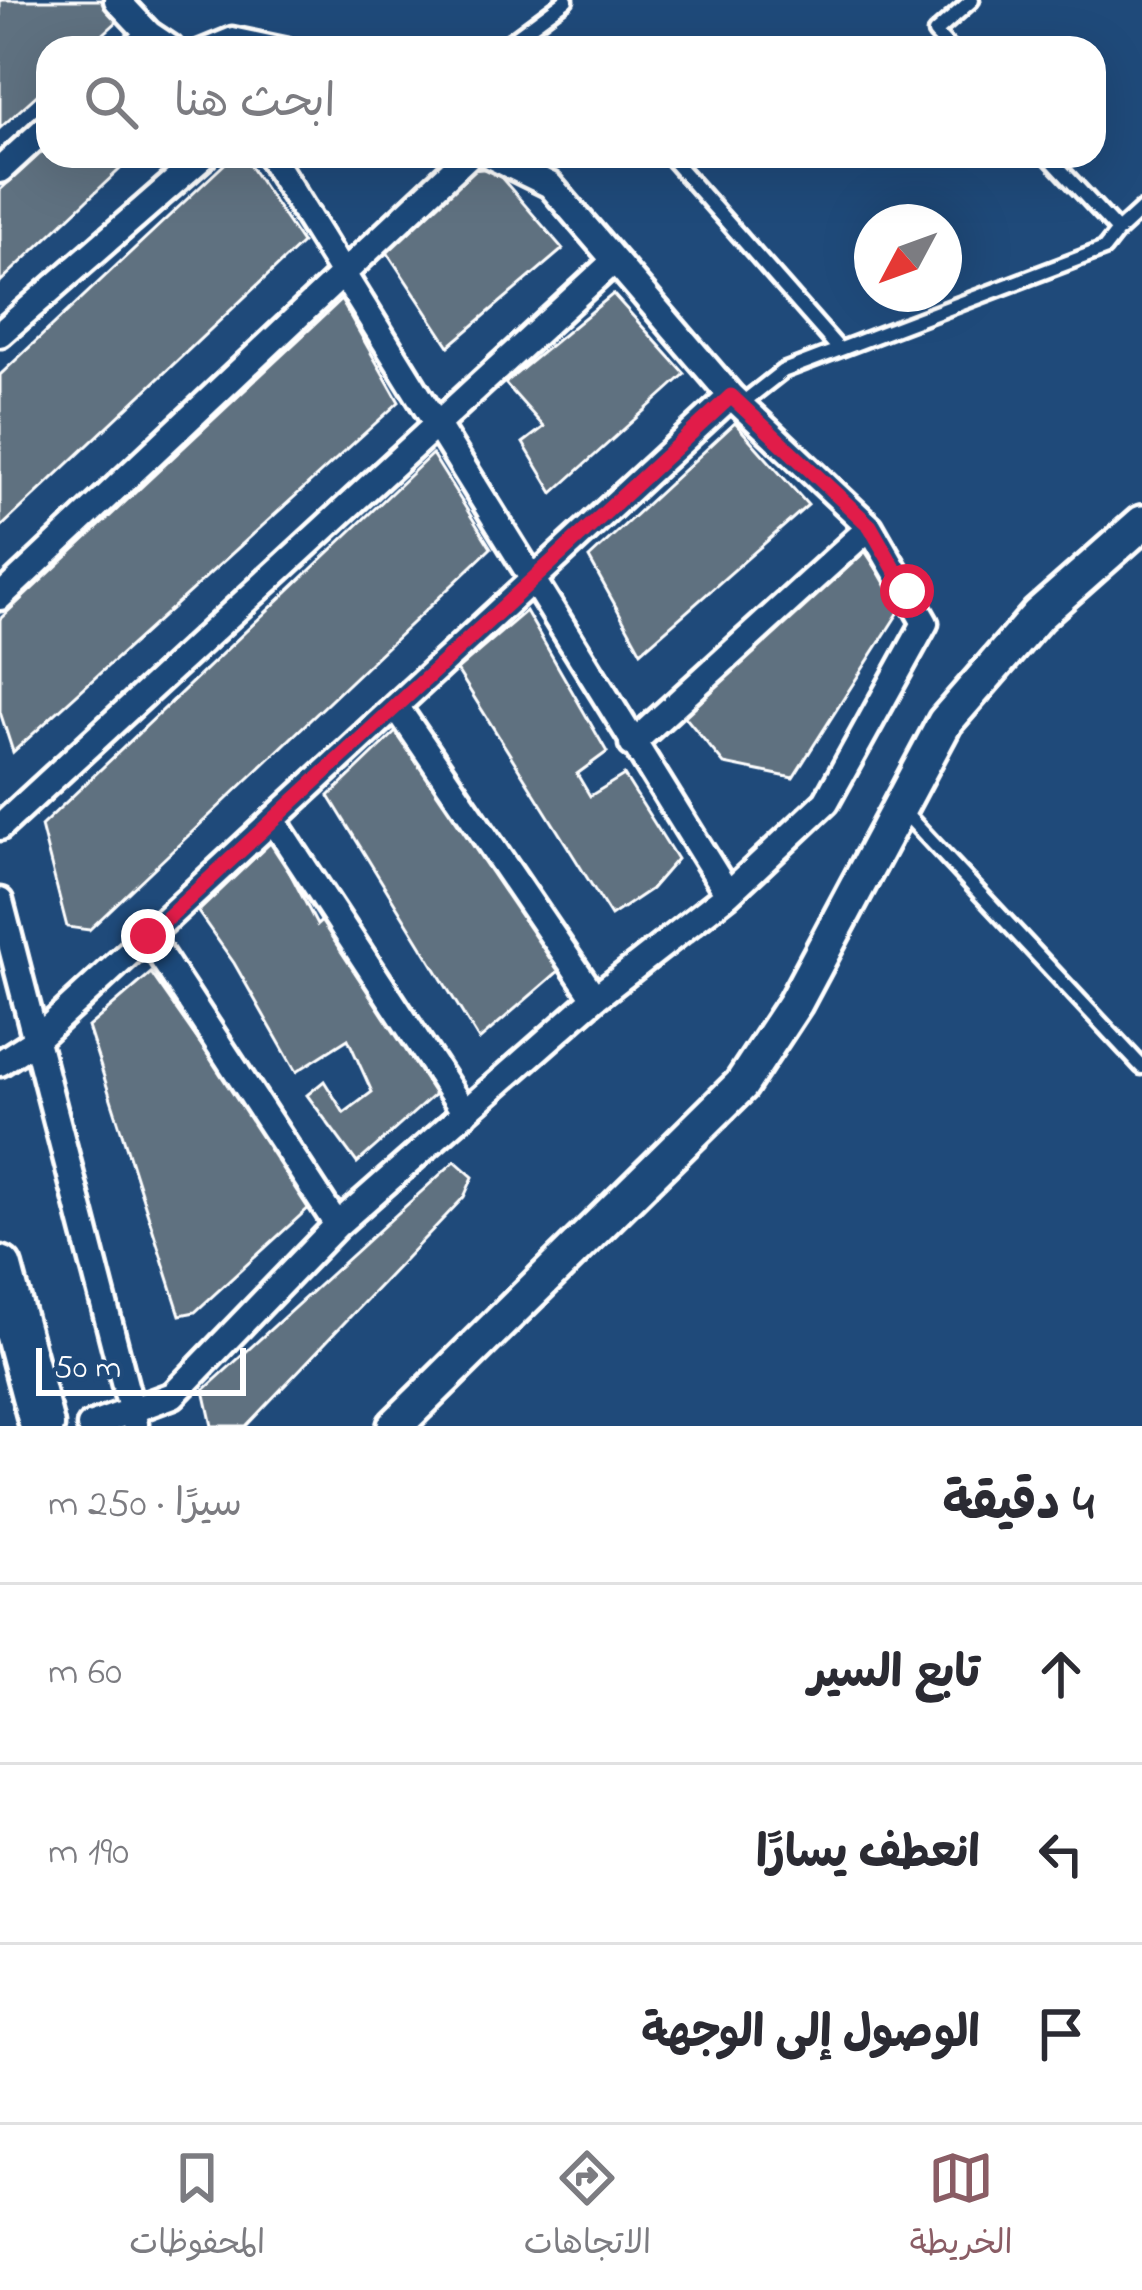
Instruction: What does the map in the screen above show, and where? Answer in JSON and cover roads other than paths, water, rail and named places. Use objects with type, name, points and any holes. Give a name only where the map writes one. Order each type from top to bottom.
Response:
[{"type":"highway","points":[[0,1268],[42,1426]]},
{"type":"street","points":[[117,0],[145,36]]},
{"type":"street","points":[[0,170],[36,137]]},
{"type":"street","points":[[0,334],[190,168]]},
{"type":"street","points":[[278,168],[728,894]]},
{"type":"street","points":[[0,597],[455,168]]},
{"type":"street","points":[[90,1426],[134,1418],[173,1395],[337,1225],[595,998],[728,894],[826,802],[925,622],[870,526],[736,400],[550,185],[515,168]]},
{"type":"street","points":[[0,826],[614,261]]},
{"type":"street","points":[[0,1063],[34,1041],[531,581],[736,400]]},
{"type":"street","points":[[395,1426],[741,1085],[795,1003],[961,704],[1037,615],[1142,524]]},
{"type":"street","points":[[632,744],[870,526]]},
{"type":"street","points":[[396,706],[595,998]]},
{"type":"street","points":[[273,820],[465,1113]]},
{"type":"street","points":[[0,901],[134,1418]]},
{"type":"street","points":[[148,936],[337,1225]]},
{"type":"lane","points":[[517,36],[566,0]]},
{"type":"lane","points":[[938,36],[935,33],[972,0]]},
{"type":"lane","points":[[680,168],[838,348]]},
{"type":"lane","points":[[1059,168],[1118,231]]},
{"type":"lane","points":[[736,400],[783,371],[838,348],[1104,249],[1142,209]]},
{"type":"lane","points":[[900,808],[1142,1067]]}]
